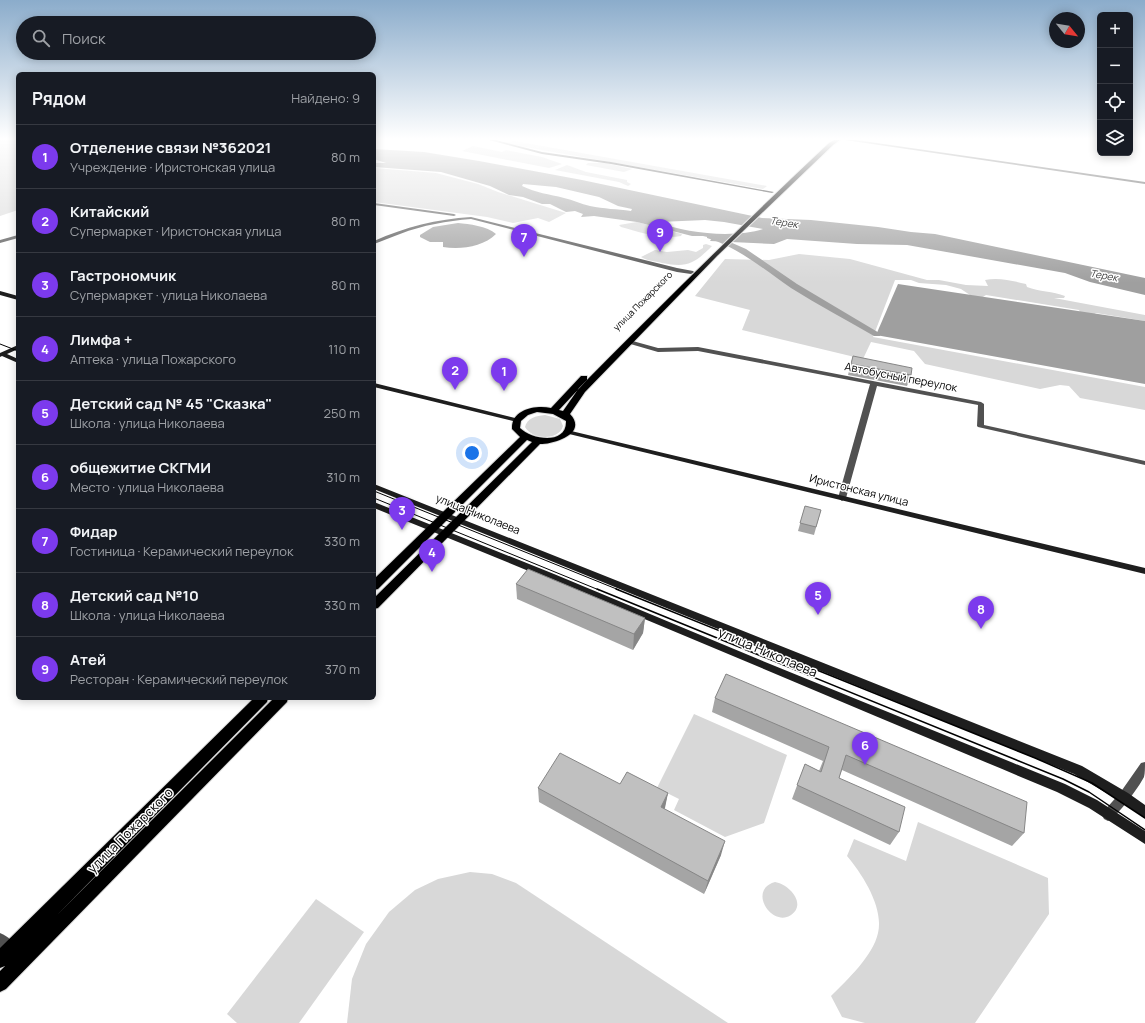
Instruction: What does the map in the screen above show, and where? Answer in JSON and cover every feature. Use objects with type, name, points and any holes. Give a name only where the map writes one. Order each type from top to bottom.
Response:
[{"type":"main road","points":[[755,212],[776,188]]},
{"type":"main road","points":[[755,212],[782,188]]},
{"type":"main road","name":"улица Пожарского","points":[[565,415],[582,390],[755,212]]},
{"type":"main road","name":"улица Пожарского","points":[[554,410],[690,272],[712,255]]},
{"type":"main road","points":[[532,410],[554,410],[565,415],[570,420],[570,426],[567,432],[555,439],[538,441],[525,437],[516,429],[517,420],[521,415],[532,410]]},
{"type":"main road","points":[[376,584],[525,437]]},
{"type":"main road","points":[[376,603],[538,441]]},
{"type":"main road","name":"улица Пожарского","points":[[0,960],[6,944],[260,700]]},
{"type":"main road","name":"улица Пожарского","points":[[0,983],[280,700]]},
{"type":"street","points":[[749,188],[772,192]]},
{"type":"street","points":[[376,204],[471,218],[690,272]]},
{"type":"street","points":[[376,242],[402,231],[446,220],[471,218]]},
{"type":"street","points":[[0,242],[16,237]]},
{"type":"street","points":[[0,293],[16,297]]},
{"type":"street","name":"Автобусный переулок","points":[[629,342],[658,350],[698,349],[981,404],[980,426],[1145,463]]},
{"type":"street","points":[[1,354],[16,348]]},
{"type":"street","points":[[1,354],[16,360]]},
{"type":"street","points":[[842,498],[874,383]]},
{"type":"street","points":[[376,385],[517,420]]},
{"type":"street","name":"Иристонская улица","points":[[567,432],[1145,571]]},
{"type":"street","name":"улица Николаева","points":[[376,487],[1078,770],[1124,797],[1145,812]]},
{"type":"street","name":"улица Николаева","points":[[376,506],[432,530],[551,576],[1061,788],[1093,804],[1145,838]]},
{"type":"street","points":[[1108,815],[1124,797],[1145,767]]},
{"type":"shaded area","points":[[0,188],[16,188],[16,211],[0,216]]},
{"type":"shaded area","points":[[376,188],[487,188],[566,213],[549,222],[538,218],[513,223],[487,217],[376,202]]},
{"type":"shaded area","points":[[637,222],[682,234],[681,236],[674,237],[651,235],[621,227],[619,225]]},
{"type":"shaded area","points":[[706,244],[712,246],[695,261],[684,265],[662,263],[641,257],[655,250],[667,252],[688,250],[696,252],[703,248],[703,245]]},
{"type":"shaded area","points":[[799,254],[850,259],[927,280],[939,280],[966,285],[988,286],[985,280],[1001,279],[1026,284],[1027,287],[1032,289],[1065,296],[1064,298],[1054,298],[1145,315],[1145,321],[1096,313],[1093,315],[1080,312],[1079,310],[986,295],[981,298],[970,295],[961,289],[946,285],[919,283],[911,280],[895,280],[873,337],[1145,387],[1145,410],[1080,398],[1069,386],[1060,385],[1040,389],[925,364],[914,351],[871,342],[863,359],[742,330],[750,310],[695,296],[725,259],[769,260]]},
{"type":"shaded area","points":[[545,415],[560,419],[563,426],[561,431],[545,437],[528,431],[525,427],[528,421],[535,417]]},
{"type":"shaded area","points":[[694,714],[787,755],[764,823],[725,837],[674,810],[679,799],[657,788]]},
{"type":"shaded area","points":[[918,822],[1048,878],[1049,914],[975,1023],[865,1023],[842,1017],[831,996],[859,967],[871,950],[878,933],[879,923],[878,913],[871,892],[847,856],[854,839],[906,861]]},
{"type":"shaded area","points":[[470,872],[492,874],[516,883],[728,1023],[347,1023],[352,979],[366,944],[389,912],[415,890],[438,879]]},
{"type":"shaded area","points":[[775,882],[786,886],[797,900],[795,911],[791,915],[784,918],[770,912],[765,906],[763,899],[763,892],[767,886]]},
{"type":"shaded area","points":[[316,899],[364,932],[299,1023],[237,1023],[227,1014]]},
{"type":"water","name":"Терек","points":[[494,188],[526,188],[590,206],[631,211],[632,209],[618,206],[599,197],[559,188],[619,188],[762,218],[811,220],[935,234],[1145,278],[1145,295],[1090,282],[1065,273],[907,245],[857,244],[787,239],[774,244],[710,241],[712,238],[692,236],[637,222],[594,216],[581,217],[583,214],[575,211],[566,212],[550,204],[542,204],[523,197],[509,195]],"holes":[[[705,220],[763,229],[752,232],[725,234],[696,232],[659,222]]]},
{"type":"water","points":[[458,223],[483,227],[496,234],[485,242],[464,248],[443,247],[443,242],[430,242],[420,237],[420,235],[433,227]]},
{"type":"water","points":[[898,284],[1145,321],[1145,384],[876,335]]},
{"type":"building","points":[[853,356],[912,368],[911,375],[851,364]]},
{"type":"building","points":[[805,506],[821,510],[816,527],[800,523]]},
{"type":"building","points":[[528,569],[645,618],[634,634],[516,584]]},
{"type":"building","points":[[726,674],[1027,802],[1024,833],[846,755],[839,778],[905,807],[899,832],[797,785],[805,764],[821,772],[829,747],[715,698]]},
{"type":"building","points":[[560,753],[620,784],[627,772],[668,793],[661,807],[725,841],[708,881],[538,788]]},
{"type":"waterway","points":[[709,237],[721,240],[743,251],[794,286],[877,334]]},
{"type":"tram line","points":[[0,344],[16,350]]},
{"type":"tram line","points":[[376,492],[619,590]]},
{"type":"tram line","points":[[376,499],[599,590]]},
{"type":"tram line","points":[[597,589],[1063,779],[1089,792],[1145,830]]},
{"type":"tram line","points":[[616,589],[1035,758],[1092,783],[1145,818]]},
{"type":"place","name":"Атей","points":[[660,252]]},
{"type":"place","name":"Фидар","points":[[524,257]]},
{"type":"place","name":"Китайский","points":[[455,390]]},
{"type":"place","name":"Отделение связи №362021","points":[[504,391]]},
{"type":"place","name":"Гастрономчик","points":[[402,530]]},
{"type":"place","name":"Лимфа +","points":[[432,572]]},
{"type":"place","name":"Детский сад № 45 \"Сказка\"","points":[[818,615]]},
{"type":"place","name":"Детский сад №10","points":[[981,629]]},
{"type":"place","name":"общежитие СКГМИ","points":[[865,765]]}]
